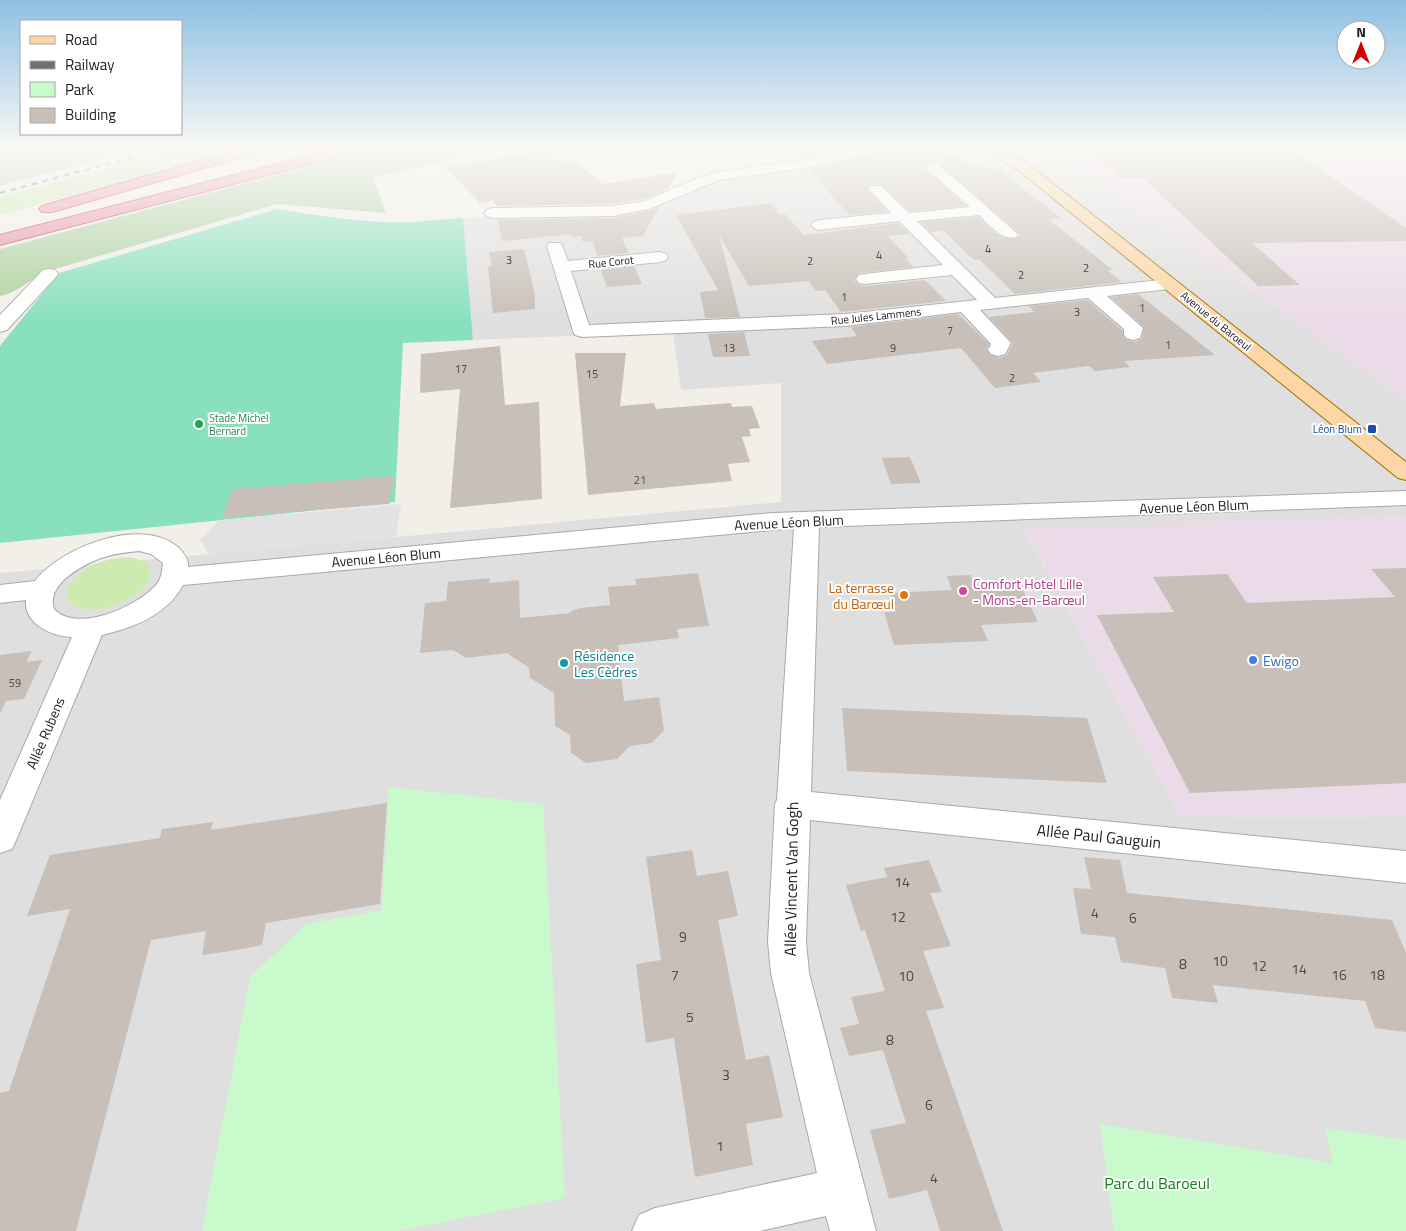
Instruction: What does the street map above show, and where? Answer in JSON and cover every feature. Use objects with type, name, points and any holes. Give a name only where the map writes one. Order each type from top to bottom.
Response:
[{"type":"highway","points":[[30,214],[54,207]]},
{"type":"highway","points":[[0,226],[64,207]]},
{"type":"highway","points":[[0,239],[113,207]]},
{"type":"highway","points":[[0,239],[123,207]]},
{"type":"main road","name":"Avenue du Baroeul","points":[[1074,207],[1406,473]]},
{"type":"street","points":[[492,212],[573,213],[613,211],[632,207]]},
{"type":"street","points":[[894,207],[991,304]]},
{"type":"street","points":[[979,207],[1010,234]]},
{"type":"street","points":[[819,224],[982,210]]},
{"type":"street","points":[[555,246],[562,267]]},
{"type":"street","name":"Rue Corot","points":[[562,267],[660,257]]},
{"type":"street","name":"Rue Jules Lammens","points":[[562,267],[582,331],[829,321],[1169,284]]},
{"type":"street","points":[[865,279],[956,269]]},
{"type":"street","points":[[0,326],[49,274]]},
{"type":"street","points":[[1092,292],[1134,328],[1133,334]]},
{"type":"street","points":[[966,307],[1001,343],[998,350]]},
{"type":"street","name":"Avenue Léon Blum","points":[[175,577],[807,519],[1406,498]]},
{"type":"street","name":"Allée Vincent Van Gogh","points":[[807,519],[792,804],[788,955],[790,973],[848,1211]]},
{"type":"street","points":[[127,544],[150,544],[167,550],[176,562],[175,577],[164,593],[144,608],[118,621],[90,627],[65,627],[46,619],[41,613],[39,606],[43,589],[56,573],[77,559],[102,548],[127,544]]},
{"type":"street","points":[[0,594],[43,589]]},
{"type":"street","name":"Allée Rubens","points":[[0,838],[90,627]]},
{"type":"street","name":"Allée Paul Gauguin","points":[[792,804],[1406,867]]},
{"type":"street","points":[[655,1231],[848,1211]]},
{"type":"shaded area","points":[[635,207],[1136,207],[1406,400],[1406,516],[1025,530],[1181,817],[1406,818],[1406,1231],[0,1231],[0,573],[781,502],[781,383],[681,390],[673,332],[473,340],[463,218],[593,215]]},
{"type":"shaded area","points":[[1136,207],[1406,207],[1406,400]]},
{"type":"shaded area","points":[[401,504],[396,537],[209,554],[200,540],[220,520]]},
{"type":"shaded area","points":[[1406,516],[1406,818],[1181,817],[1025,529]]},
{"type":"green space","points":[[0,207],[28,207],[0,215]]},
{"type":"green space","points":[[155,207],[265,207],[48,271],[19,289],[0,296],[0,249]]},
{"type":"green space","points":[[319,207],[384,207],[386,213]]},
{"type":"green space","name":"Stade Michel Bernard","points":[[277,209],[379,222],[413,222],[463,218],[473,340],[403,343],[395,502],[0,543],[0,346],[59,273]]},
{"type":"green space","points":[[128,557],[146,563],[151,572],[146,584],[135,595],[118,604],[100,609],[82,609],[68,601],[67,588],[79,574],[93,565],[110,559]]},
{"type":"green space","points":[[389,787],[543,804],[565,1198],[398,1231],[202,1231],[250,977],[306,924],[382,911]]},
{"type":"green space","name":"Parc du Baroeul","points":[[1100,1124],[1333,1163],[1325,1128],[1406,1140],[1406,1231],[1114,1231]]},
{"type":"building","points":[[659,207],[643,236],[622,238],[629,253],[597,256],[593,241],[583,242],[581,236],[572,237],[571,234],[502,241],[498,220],[613,218]]},
{"type":"building","points":[[736,207],[774,207],[779,215],[785,214],[804,235],[898,223],[910,234],[888,236],[909,259],[906,259],[913,267],[859,273],[854,280],[859,285],[865,286],[925,280],[946,301],[841,312],[825,290],[816,291],[809,281],[749,286],[719,235],[740,317],[705,318],[700,292],[718,290],[676,215]]},
{"type":"building","points":[[842,207],[883,207],[887,212],[849,215]]},
{"type":"building","points":[[906,207],[950,207],[910,211]]},
{"type":"building","points":[[990,207],[1048,207],[1061,218],[1048,219],[1113,270],[1107,270],[1122,282],[1015,294],[979,259],[974,260],[944,231],[931,232],[921,222],[978,217],[994,232],[1004,238],[1016,239],[1020,235]]},
{"type":"building","points":[[1174,207],[1376,207],[1406,228],[1406,241],[1252,243],[1300,285],[1258,286]]},
{"type":"building","points":[[524,249],[535,294],[535,309],[493,313],[488,267],[492,266],[489,252]]},
{"type":"building","points":[[634,266],[642,284],[607,287],[601,270]]},
{"type":"building","points":[[1138,294],[1215,355],[1124,361],[1130,367],[1095,371],[1089,366],[1033,373],[1041,382],[995,388],[961,348],[827,364],[812,341],[857,336],[851,327],[958,314],[989,344],[986,349],[990,355],[999,358],[1007,355],[1013,343],[989,317],[1034,312],[1029,306],[1087,300],[1122,330],[1124,339],[1134,342],[1142,339],[1144,327],[1111,297]]},
{"type":"building","points":[[744,332],[750,356],[713,357],[708,334]]},
{"type":"building","points":[[500,346],[505,405],[539,402],[542,499],[450,508],[460,389],[420,393],[421,354]]},
{"type":"building","points":[[575,353],[626,353],[620,406],[654,403],[656,409],[731,403],[732,407],[752,406],[760,428],[749,429],[751,436],[742,437],[750,462],[728,464],[732,481],[588,495]]},
{"type":"building","points":[[910,457],[921,483],[891,484],[882,458]]},
{"type":"building","points":[[394,476],[389,504],[222,518],[233,489]]},
{"type":"building","points":[[1406,568],[1406,783],[1190,793],[1097,615],[1174,612],[1153,577],[1227,574],[1247,603],[1395,597],[1371,569]]},
{"type":"building","name":"Résidence Les Cèdres","points":[[698,573],[709,626],[677,629],[679,638],[618,645],[624,701],[659,697],[664,730],[652,743],[630,746],[617,759],[586,763],[571,753],[570,735],[555,726],[554,693],[530,678],[529,668],[507,653],[466,658],[453,650],[420,653],[425,603],[446,601],[448,582],[490,578],[489,583],[519,580],[520,618],[571,613],[580,608],[610,605],[608,587],[636,585],[635,579]]},
{"type":"building","points":[[970,575],[975,586],[1020,584],[1038,622],[981,625],[988,641],[894,645],[884,612],[896,612],[890,593],[952,590],[947,576]]},
{"type":"building","points":[[32,651],[26,662],[42,660],[24,699],[6,701],[0,714],[0,655]]},
{"type":"building","points":[[842,708],[1087,718],[1107,783],[847,771]]},
{"type":"building","points":[[387,803],[380,904],[266,923],[262,945],[231,951],[202,955],[206,931],[151,940],[76,1231],[0,1231],[0,1093],[9,1091],[70,909],[27,916],[50,855],[160,838],[162,829],[213,822],[211,830]]},
{"type":"building","points":[[692,850],[697,876],[728,871],[738,916],[718,920],[746,1060],[769,1055],[783,1117],[746,1124],[753,1165],[695,1177],[674,1038],[646,1043],[636,964],[661,960],[646,857]]},
{"type":"building","points":[[1084,857],[1120,860],[1127,893],[1392,920],[1406,953],[1406,1032],[1375,1028],[1365,1001],[1213,985],[1218,1003],[1172,998],[1165,968],[1121,962],[1115,937],[1081,934],[1073,888],[1091,889]]},
{"type":"building","points":[[929,860],[942,892],[930,893],[951,946],[923,951],[944,1008],[926,1011],[1003,1231],[940,1231],[927,1190],[889,1199],[870,1130],[906,1123],[883,1050],[849,1056],[840,1028],[859,1024],[851,997],[885,991],[865,930],[861,931],[846,885],[887,877],[884,868]]},
{"type":"place","name":"Stade Michel Bernard","points":[[199,424]]},
{"type":"place","name":"Léon Blum","points":[[1372,429]]},
{"type":"place","name":"Comfort Hotel Lille - Mons-en-Barœul","points":[[963,591]]},
{"type":"place","name":"La terrasse du Barœul","points":[[904,595]]},
{"type":"place","name":"Ewigo","points":[[1253,660]]},
{"type":"place","name":"Résidence Les Cèdres","points":[[564,663]]}]
